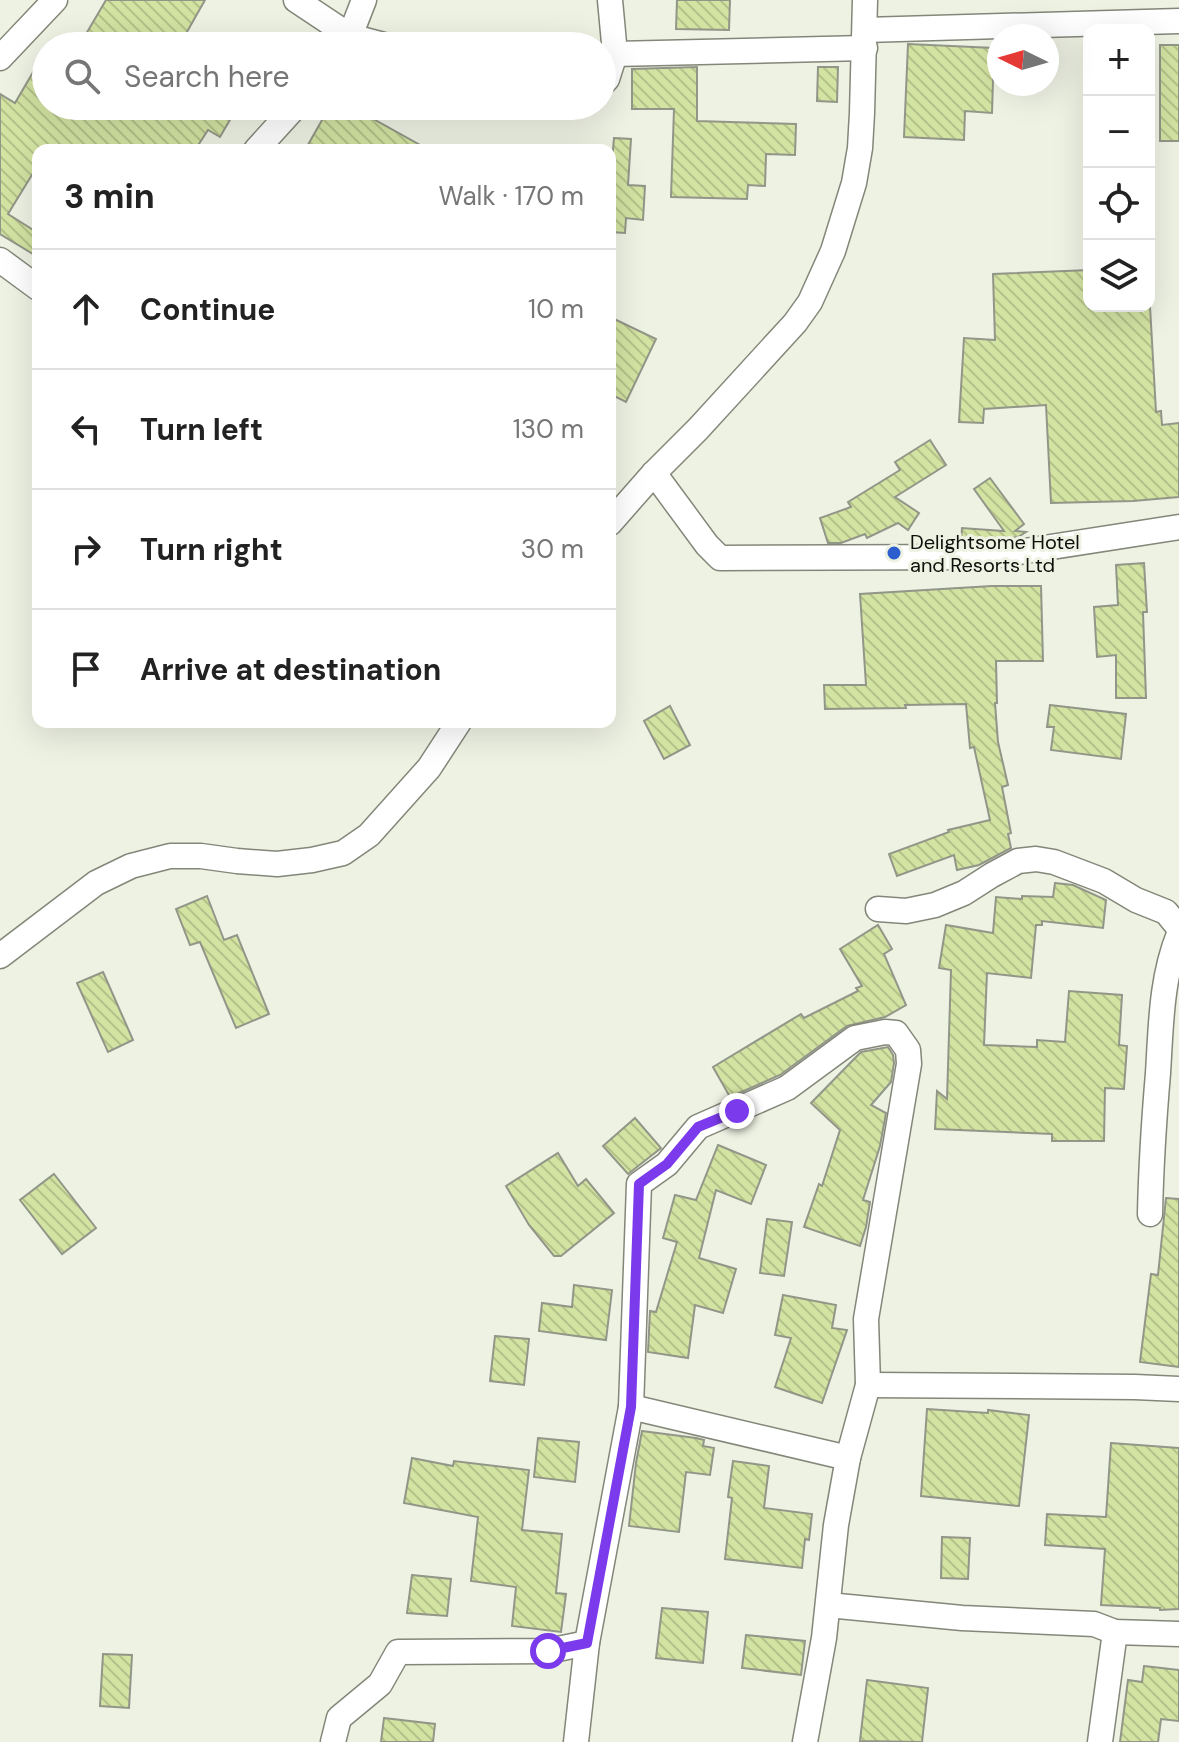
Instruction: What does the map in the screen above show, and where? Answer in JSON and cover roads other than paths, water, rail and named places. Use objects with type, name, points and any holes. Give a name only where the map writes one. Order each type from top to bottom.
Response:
[{"type":"street","points":[[0,58],[55,0]]},
{"type":"street","points":[[296,0],[335,32]]},
{"type":"street","points":[[350,32],[364,0]]},
{"type":"street","points":[[610,0],[613,32]]},
{"type":"street","points":[[616,516],[795,323],[810,302],[833,251],[854,183],[860,148],[865,0]]},
{"type":"street","points":[[616,54],[865,39],[1098,11],[1179,21]]},
{"type":"street","points":[[261,144],[283,120]]},
{"type":"street","points":[[0,260],[32,284]]},
{"type":"street","points":[[654,473],[720,558],[987,557],[1179,527]]},
{"type":"street","points":[[0,956],[96,883],[131,866],[170,856],[277,864],[343,853],[369,835],[429,768],[455,728]]},
{"type":"street","points":[[878,909],[906,911],[935,905],[964,893],[1018,861],[1036,859],[1054,862],[1104,881],[1136,900],[1166,912],[1179,928]]},
{"type":"street","points":[[1150,1214],[1152,1140],[1164,990],[1179,934]]},
{"type":"street","points":[[576,1742],[587,1643],[631,1407],[639,1184],[667,1164],[698,1127],[787,1088],[855,1038],[896,1033],[908,1050],[909,1064],[866,1319],[868,1385],[848,1458],[836,1525],[824,1638],[805,1742]]},
{"type":"street","points":[[868,1385],[1179,1389]]},
{"type":"street","points":[[631,1407],[848,1458]]},
{"type":"street","points":[[828,1605],[962,1618],[1094,1624],[1115,1632],[1179,1634]]},
{"type":"street","points":[[1100,1742],[1115,1632]]},
{"type":"street","points":[[333,1742],[339,1718],[380,1684],[398,1652],[548,1651],[587,1643]]},
{"type":"place","name":"Delightsome Hotel and Resorts Ltd","points":[[894,553]]}]
